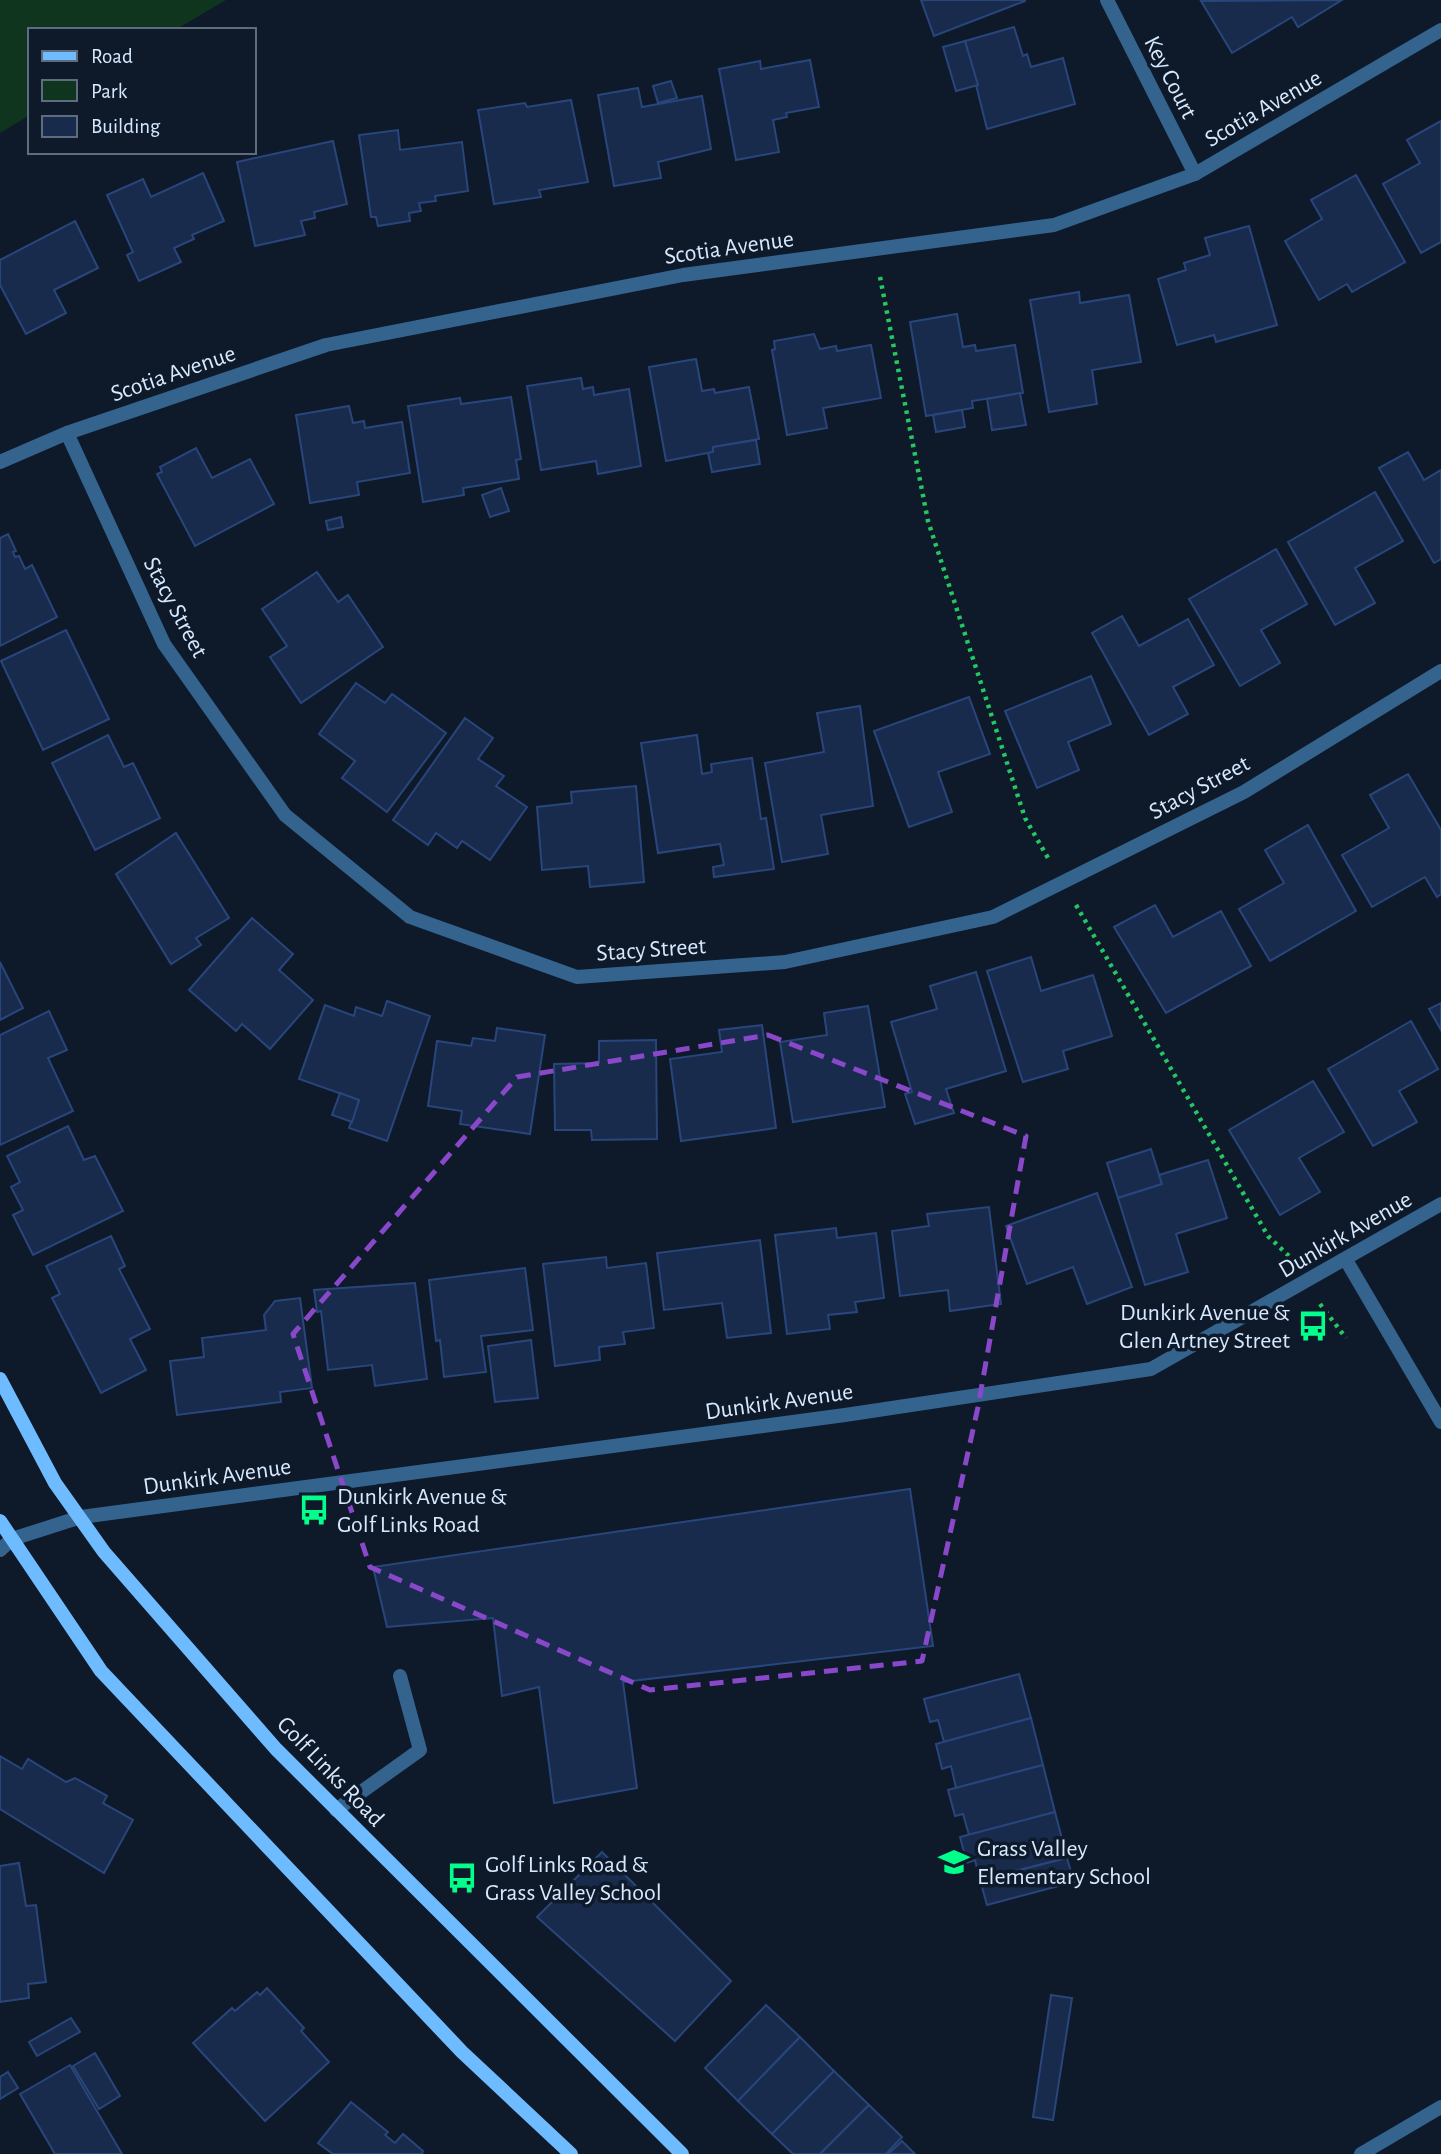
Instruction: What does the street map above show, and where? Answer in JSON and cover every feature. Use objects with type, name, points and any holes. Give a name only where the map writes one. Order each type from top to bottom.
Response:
[{"type":"main road","name":"Golf Links Road","points":[[0,1378],[55,1483],[104,1552],[275,1749],[682,2154]]},
{"type":"main road","points":[[0,1521],[101,1671],[462,2052],[571,2154]]},
{"type":"street","name":"Key Court","points":[[1107,0],[1195,174]]},
{"type":"street","name":"Scotia Avenue","points":[[0,463],[67,433],[326,345],[683,275],[1054,225],[1195,174],[1441,30]]},
{"type":"street","name":"Stacy Street","points":[[67,433],[164,644],[285,815],[410,917],[577,977],[785,962],[993,917],[1244,792],[1441,671]]},
{"type":"street","name":"Dunkirk Avenue","points":[[12,1539],[81,1517],[831,1417],[1151,1369],[1441,1204]]},
{"type":"street","points":[[1346,1260],[1441,1422]]},
{"type":"street","points":[[0,1549],[12,1539]]},
{"type":"street","points":[[336,1810],[420,1750],[400,1676]]},
{"type":"street","points":[[1361,2154],[1441,2108]]},
{"type":"path","points":[[879,270],[928,521],[977,673]]},
{"type":"path","points":[[1162,1054],[1268,1236],[1290,1256],[1305,1283],[1346,1338]]},
{"type":"highlighted area","points":[[768,1035],[1026,1136],[978,1407],[922,1661],[650,1690],[370,1567],[293,1334],[517,1077]]},
{"type":"green space","points":[[0,0],[226,0],[178,28],[28,28],[28,116],[0,133]]},
{"type":"building","points":[[921,0],[1025,0],[1025,1],[934,36]]},
{"type":"building","points":[[1342,0],[1298,27],[1292,17],[1232,53],[1201,1]]},
{"type":"building","points":[[1014,27],[1023,56],[1027,54],[1031,67],[1063,58],[1075,104],[987,129],[965,41]]},
{"type":"building","points":[[965,41],[978,85],[956,91],[943,47]]},
{"type":"building","points":[[810,60],[819,107],[786,113],[787,117],[773,120],[779,152],[736,160],[719,69],[760,61],[761,69]]},
{"type":"building","points":[[671,81],[677,98],[658,103],[653,86]]},
{"type":"building","points":[[638,88],[642,107],[702,96],[711,149],[658,162],[661,178],[614,186],[598,95]]},
{"type":"building","points":[[571,100],[588,182],[539,190],[541,197],[494,204],[478,110],[525,103],[527,107]]},
{"type":"building","points":[[1441,121],[1441,242],[1421,253],[1383,184],[1420,163],[1407,140]]},
{"type":"building","points":[[398,130],[400,150],[462,142],[468,191],[435,196],[436,201],[419,203],[421,211],[409,213],[410,221],[378,226],[376,217],[371,217],[359,135]]},
{"type":"building","points":[[333,141],[347,204],[314,212],[315,218],[301,221],[305,235],[255,246],[237,162]]},
{"type":"building","points":[[203,173],[224,221],[192,235],[194,239],[174,248],[181,262],[139,281],[127,255],[133,252],[107,195],[143,179],[151,197]]},
{"type":"building","points":[[1356,175],[1405,262],[1352,292],[1347,284],[1319,300],[1285,241],[1322,219],[1311,200]]},
{"type":"building","points":[[75,221],[98,268],[54,290],[66,313],[26,334],[0,285],[0,260]]},
{"type":"building","points":[[1249,226],[1277,325],[1216,342],[1214,335],[1177,345],[1158,279],[1186,270],[1184,263],[1210,255],[1205,238]]},
{"type":"building","points":[[1079,292],[1080,303],[1129,295],[1141,362],[1092,370],[1097,404],[1049,412],[1030,300]]},
{"type":"building","points":[[957,314],[963,347],[975,345],[976,351],[1015,345],[1023,393],[972,401],[973,408],[926,416],[910,322]]},
{"type":"building","points":[[814,334],[820,349],[836,346],[837,351],[871,345],[881,398],[823,408],[827,428],[787,435],[772,350],[775,349],[774,341]]},
{"type":"building","points":[[696,359],[702,391],[714,389],[715,393],[749,387],[759,439],[713,447],[713,452],[666,461],[649,367]]},
{"type":"building","points":[[581,378],[583,389],[593,387],[594,395],[629,389],[641,466],[598,474],[596,461],[541,470],[527,386]]},
{"type":"building","points":[[1020,393],[1026,425],[992,430],[987,399]]},
{"type":"building","points":[[511,397],[521,459],[516,460],[519,479],[463,488],[464,495],[423,502],[408,406],[460,398],[461,404]]},
{"type":"building","points":[[349,406],[353,423],[364,421],[365,428],[402,422],[410,473],[357,482],[359,495],[310,503],[296,415]]},
{"type":"building","points":[[962,410],[965,427],[936,432],[933,415]]},
{"type":"building","points":[[756,440],[760,464],[712,472],[708,453],[713,452],[713,447]]},
{"type":"building","points":[[196,448],[212,478],[250,459],[274,504],[195,546],[157,474],[162,472],[160,467]]},
{"type":"building","points":[[1408,452],[1424,480],[1441,470],[1441,559],[1434,563],[1379,468]]},
{"type":"building","points":[[501,488],[509,511],[490,517],[482,495]]},
{"type":"building","points":[[1375,492],[1403,541],[1355,568],[1375,603],[1335,625],[1288,542]]},
{"type":"building","points":[[341,517],[343,527],[328,530],[326,521]]},
{"type":"building","points":[[8,534],[16,551],[13,552],[15,557],[19,556],[25,569],[32,565],[57,617],[0,646],[0,538]]},
{"type":"building","points":[[1276,549],[1307,604],[1261,630],[1280,663],[1240,686],[1189,599]]},
{"type":"building","points":[[317,572],[338,602],[348,595],[383,647],[301,703],[270,657],[287,646],[262,609]]},
{"type":"building","points":[[1122,616],[1139,646],[1188,619],[1214,665],[1173,687],[1188,714],[1149,735],[1092,633]]},
{"type":"building","points":[[66,630],[109,719],[43,750],[1,661]]},
{"type":"building","points":[[1091,676],[1111,724],[1068,742],[1079,770],[1037,788],[1005,711]]},
{"type":"building","points":[[356,683],[385,703],[392,694],[446,733],[387,812],[342,778],[355,761],[319,734]]},
{"type":"building","points":[[969,697],[990,754],[938,772],[952,812],[909,827],[874,731]]},
{"type":"building","points":[[860,706],[873,806],[821,815],[828,854],[782,862],[765,763],[824,752],[817,713]]},
{"type":"building","points":[[465,718],[493,738],[478,759],[504,776],[496,786],[527,807],[490,860],[462,841],[457,848],[436,833],[428,845],[393,820]]},
{"type":"building","points":[[108,735],[124,767],[133,763],[160,818],[95,850],[52,763]]},
{"type":"building","points":[[697,735],[702,774],[712,772],[711,764],[752,758],[761,819],[766,818],[774,869],[714,877],[713,867],[724,865],[720,844],[658,853],[641,743]]},
{"type":"building","points":[[1408,774],[1441,830],[1441,894],[1437,897],[1425,877],[1372,907],[1342,855],[1389,828],[1370,795]]},
{"type":"building","points":[[636,786],[644,882],[590,887],[588,866],[542,870],[537,807],[572,803],[571,792]]},
{"type":"building","points":[[1308,825],[1356,911],[1270,961],[1239,909],[1284,883],[1265,850]]},
{"type":"building","points":[[176,833],[229,918],[196,938],[201,945],[171,964],[116,874]]},
{"type":"building","points":[[1155,905],[1173,937],[1221,911],[1251,966],[1166,1013],[1114,927]]},
{"type":"building","points":[[252,918],[293,954],[279,970],[313,1000],[270,1049],[242,1024],[236,1031],[189,990]]},
{"type":"building","points":[[1031,957],[1041,991],[1093,975],[1112,1036],[1063,1051],[1068,1069],[1023,1082],[987,971]]},
{"type":"building","points":[[0,962],[23,1008],[0,1020]]},
{"type":"building","points":[[976,972],[1006,1071],[946,1089],[954,1113],[915,1124],[905,1094],[912,1092],[891,1022],[937,1009],[930,986]]},
{"type":"building","points":[[387,1001],[430,1016],[387,1141],[349,1128],[359,1100],[299,1079],[325,1005],[354,1016],[356,1007],[382,1016]]},
{"type":"building","points":[[1441,1003],[1441,1030],[1429,1009]]},
{"type":"building","points":[[868,1006],[885,1107],[793,1122],[780,1042],[827,1035],[824,1013]]},
{"type":"building","points":[[49,1011],[67,1050],[48,1058],[73,1111],[0,1145],[0,1035]]},
{"type":"building","points":[[1411,1021],[1438,1069],[1399,1091],[1417,1122],[1373,1146],[1328,1069]]},
{"type":"building","points":[[762,1025],[776,1128],[681,1141],[670,1059],[722,1052],[719,1030]]},
{"type":"building","points":[[497,1028],[545,1035],[530,1134],[460,1124],[462,1111],[428,1106],[437,1041],[471,1046],[473,1038],[495,1041]]},
{"type":"building","points":[[656,1040],[657,1139],[592,1140],[591,1130],[555,1130],[554,1064],[599,1063],[599,1041]]},
{"type":"building","points":[[1313,1081],[1344,1132],[1299,1158],[1320,1192],[1280,1215],[1229,1130]]},
{"type":"building","points":[[340,1093],[359,1100],[352,1122],[332,1115]]},
{"type":"building","points":[[68,1126],[84,1160],[95,1156],[123,1211],[33,1255],[13,1215],[23,1210],[11,1187],[20,1182],[7,1156]]},
{"type":"building","points":[[1151,1149],[1162,1184],[1118,1198],[1107,1163]]},
{"type":"building","points":[[1208,1160],[1227,1218],[1176,1234],[1188,1272],[1145,1285],[1118,1198],[1162,1184],[1159,1175]]},
{"type":"building","points":[[1097,1193],[1132,1287],[1087,1304],[1073,1267],[1027,1284],[1006,1226]]},
{"type":"building","points":[[989,1207],[1001,1304],[950,1311],[948,1290],[900,1296],[892,1231],[929,1226],[927,1214]]},
{"type":"building","points":[[836,1228],[837,1238],[876,1233],[884,1298],[855,1302],[857,1312],[828,1315],[830,1329],[787,1334],[775,1235]]},
{"type":"building","points":[[111,1236],[125,1266],[119,1269],[150,1329],[130,1339],[146,1370],[101,1393],[52,1298],[60,1294],[46,1266]]},
{"type":"building","points":[[760,1240],[771,1333],[727,1338],[722,1303],[664,1310],[657,1253]]},
{"type":"building","points":[[606,1257],[607,1268],[646,1263],[654,1328],[623,1332],[625,1344],[599,1347],[600,1360],[555,1366],[543,1264]]},
{"type":"building","points":[[525,1268],[533,1330],[481,1336],[486,1372],[444,1377],[440,1340],[436,1341],[429,1280]]},
{"type":"building","points":[[415,1283],[427,1379],[375,1386],[372,1365],[328,1370],[321,1311],[317,1312],[314,1290]]},
{"type":"building","points":[[300,1298],[312,1388],[280,1392],[281,1402],[177,1415],[170,1361],[204,1357],[202,1338],[266,1330],[264,1315],[275,1301]]},
{"type":"building","points":[[531,1340],[538,1398],[495,1402],[488,1346]]},
{"type":"building","points":[[910,1489],[933,1646],[623,1682],[637,1788],[554,1803],[539,1687],[502,1696],[493,1618],[387,1627],[373,1567]]},
{"type":"building","points":[[1019,1674],[1031,1718],[944,1742],[938,1720],[930,1722],[924,1699]]},
{"type":"building","points":[[1031,1718],[1043,1765],[956,1788],[951,1766],[942,1769],[936,1744]]},
{"type":"building","points":[[0,1756],[22,1769],[28,1759],[66,1782],[75,1778],[107,1796],[103,1803],[133,1820],[104,1873],[0,1809]]},
{"type":"building","points":[[1043,1765],[1055,1812],[969,1835],[963,1814],[955,1816],[948,1790]]},
{"type":"building","points":[[1055,1812],[1067,1858],[980,1880],[975,1860],[967,1863],[960,1837]]},
{"type":"building","points":[[602,1852],[731,1981],[675,2041],[537,1917]]},
{"type":"building","points":[[1067,1858],[1074,1882],[987,1905],[980,1880]]},
{"type":"building","points":[[19,1863],[26,1906],[36,1905],[46,1982],[28,1984],[29,1998],[0,2002],[0,1866]]},
{"type":"building","points":[[267,1988],[304,2028],[301,2031],[329,2062],[265,2121],[193,2043],[232,2008],[235,2011],[257,1992],[260,1995]]},
{"type":"building","points":[[1051,1995],[1072,1998],[1053,2120],[1033,2117]]},
{"type":"building","points":[[766,2005],[800,2037],[738,2101],[705,2068]]},
{"type":"building","points":[[71,2018],[80,2032],[37,2056],[29,2042]]},
{"type":"building","points":[[800,2037],[834,2071],[772,2134],[738,2101]]},
{"type":"building","points":[[95,2053],[120,2096],[99,2109],[73,2066]]},
{"type":"building","points":[[70,2065],[122,2154],[55,2154],[20,2094]]},
{"type":"building","points":[[834,2071],[869,2105],[820,2154],[793,2154],[772,2134]]},
{"type":"building","points":[[8,2072],[18,2088],[0,2099],[0,2077]]},
{"type":"building","points":[[351,2102],[388,2132],[385,2135],[395,2143],[403,2134],[423,2151],[422,2154],[333,2154],[318,2143]]},
{"type":"building","points":[[869,2105],[902,2137],[886,2154],[820,2154]]},
{"type":"building","points":[[902,2141],[915,2154],[888,2154]]},
{"type":"place","name":"Dunkirk Avenue & Glen Artney Street","points":[[1313,1326]]},
{"type":"place","name":"Dunkirk Avenue & Golf Links Road","points":[[314,1510]]},
{"type":"place","name":"Grass Valley Elementary School","points":[[954,1862]]},
{"type":"place","name":"Golf Links Road & Grass Valley School","points":[[462,1878]]}]
